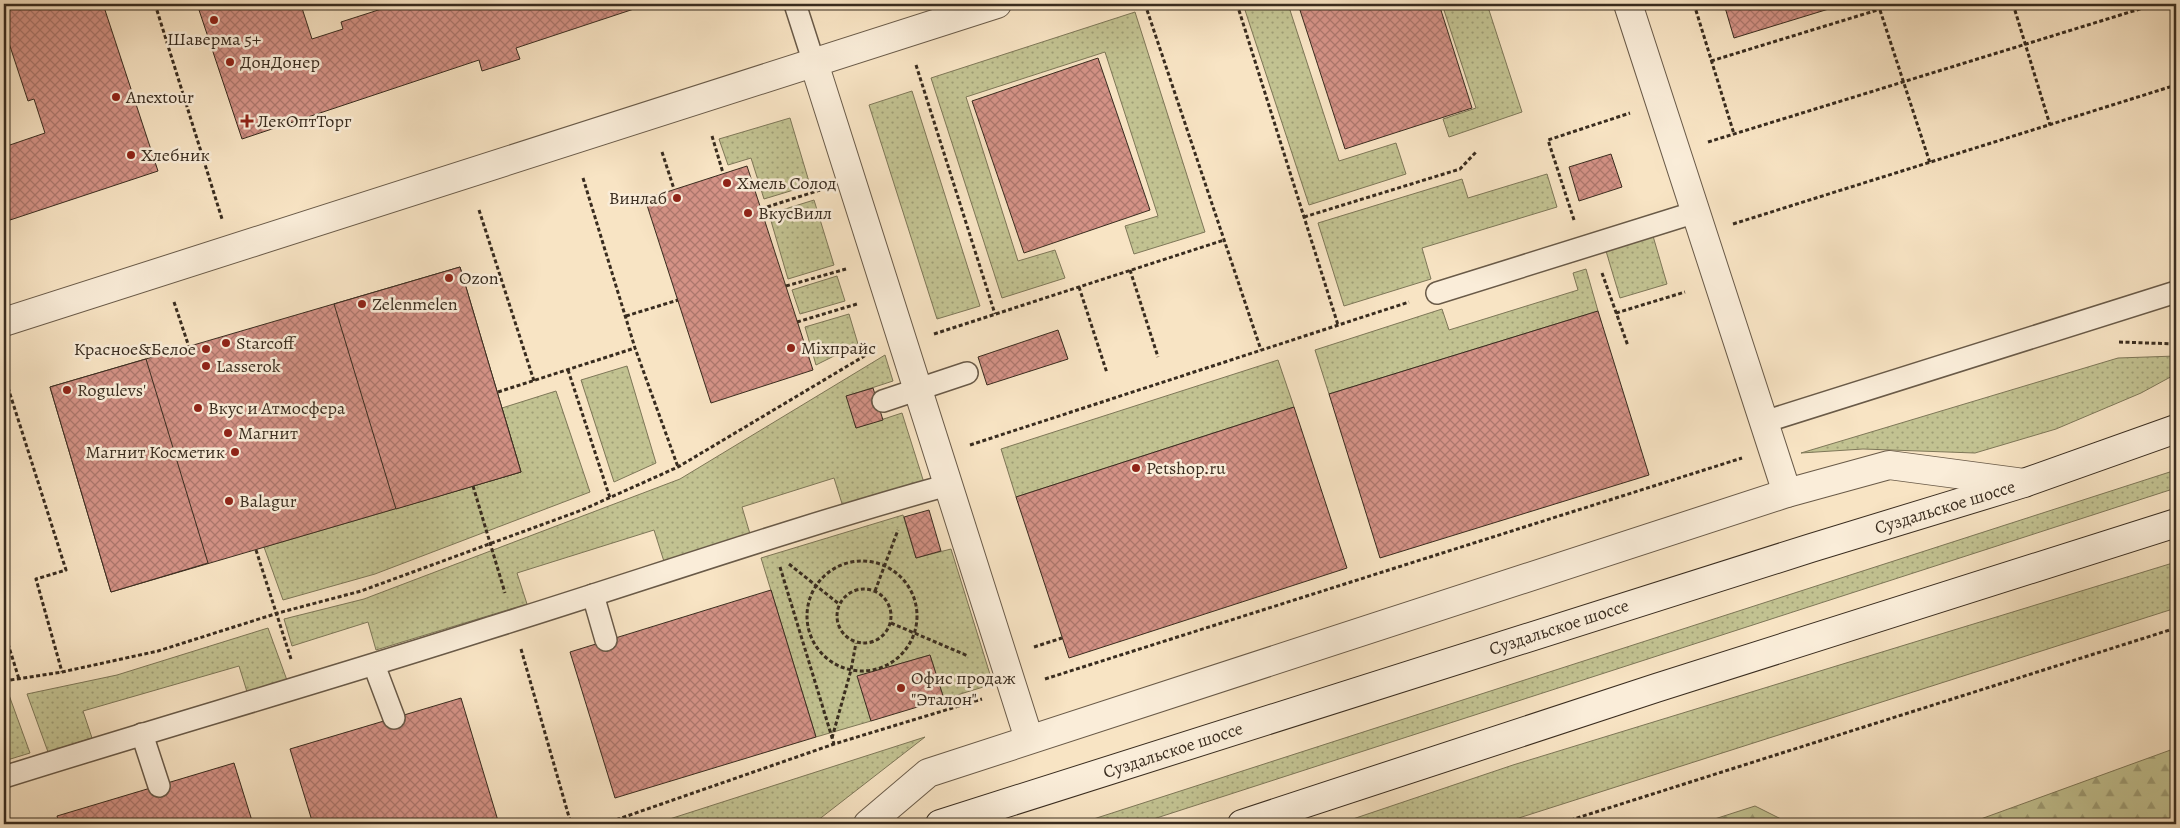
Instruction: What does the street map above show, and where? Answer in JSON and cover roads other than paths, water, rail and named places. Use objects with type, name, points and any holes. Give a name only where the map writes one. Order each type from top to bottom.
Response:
[{"type":"street","points":[[4,322],[997,4]]},
{"type":"street","points":[[1628,4],[1788,493]]},
{"type":"street","points":[[814,63],[1029,739]]},
{"type":"street","name":"Суздальское шоссе","points":[[940,824],[1792,553],[2024,483],[2176,429]]},
{"type":"street","points":[[868,824],[928,773],[1788,493],[1889,465],[2024,483]]},
{"type":"street","points":[[1242,824],[1656,688],[2176,523]]},
{"type":"lane","points":[[795,4],[814,63]]},
{"type":"lane","points":[[1437,293],[1696,212]]},
{"type":"lane","points":[[1768,435],[2176,292]]},
{"type":"lane","points":[[883,401],[967,373]]},
{"type":"lane","points":[[4,777],[300,688],[753,544],[948,485]]},
{"type":"lane","points":[[593,595],[606,640]]},
{"type":"lane","points":[[374,665],[394,718]]},
{"type":"lane","points":[[142,734],[159,786]]},
{"type":"place","name":"Шаверма 5+","points":[[214,20]]},
{"type":"place","name":"ДонДонер","points":[[230,62]]},
{"type":"place","name":"Anextour","points":[[116,97]]},
{"type":"place","name":"ЛекОптТорг","points":[[247,121]]},
{"type":"place","name":"Хлебник","points":[[131,155]]},
{"type":"place","name":"Хмель Солод","points":[[727,183]]},
{"type":"place","name":"Винлаб","points":[[677,198]]},
{"type":"place","name":"ВкусВилл","points":[[748,213]]},
{"type":"place","name":"Ozon","points":[[449,278]]},
{"type":"place","name":"Zelenmelen","points":[[362,304]]},
{"type":"place","name":"Starcoff","points":[[226,343]]},
{"type":"place","name":"Mixпрайс","points":[[791,348]]},
{"type":"place","name":"Красное&Белое","points":[[206,349]]},
{"type":"place","name":"Lasserok","points":[[206,366]]},
{"type":"place","name":"Rogulevs'","points":[[67,390]]},
{"type":"place","name":"Вкус и Атмосфера","points":[[198,408]]},
{"type":"place","name":"Магнит","points":[[228,433]]},
{"type":"place","name":"Магнит Косметик","points":[[235,452]]},
{"type":"place","name":"Petshop.ru","points":[[1136,468]]},
{"type":"place","name":"Balagur","points":[[229,501]]},
{"type":"place","name":"Офис продаж \"Эталон\"","points":[[901,688]]}]
